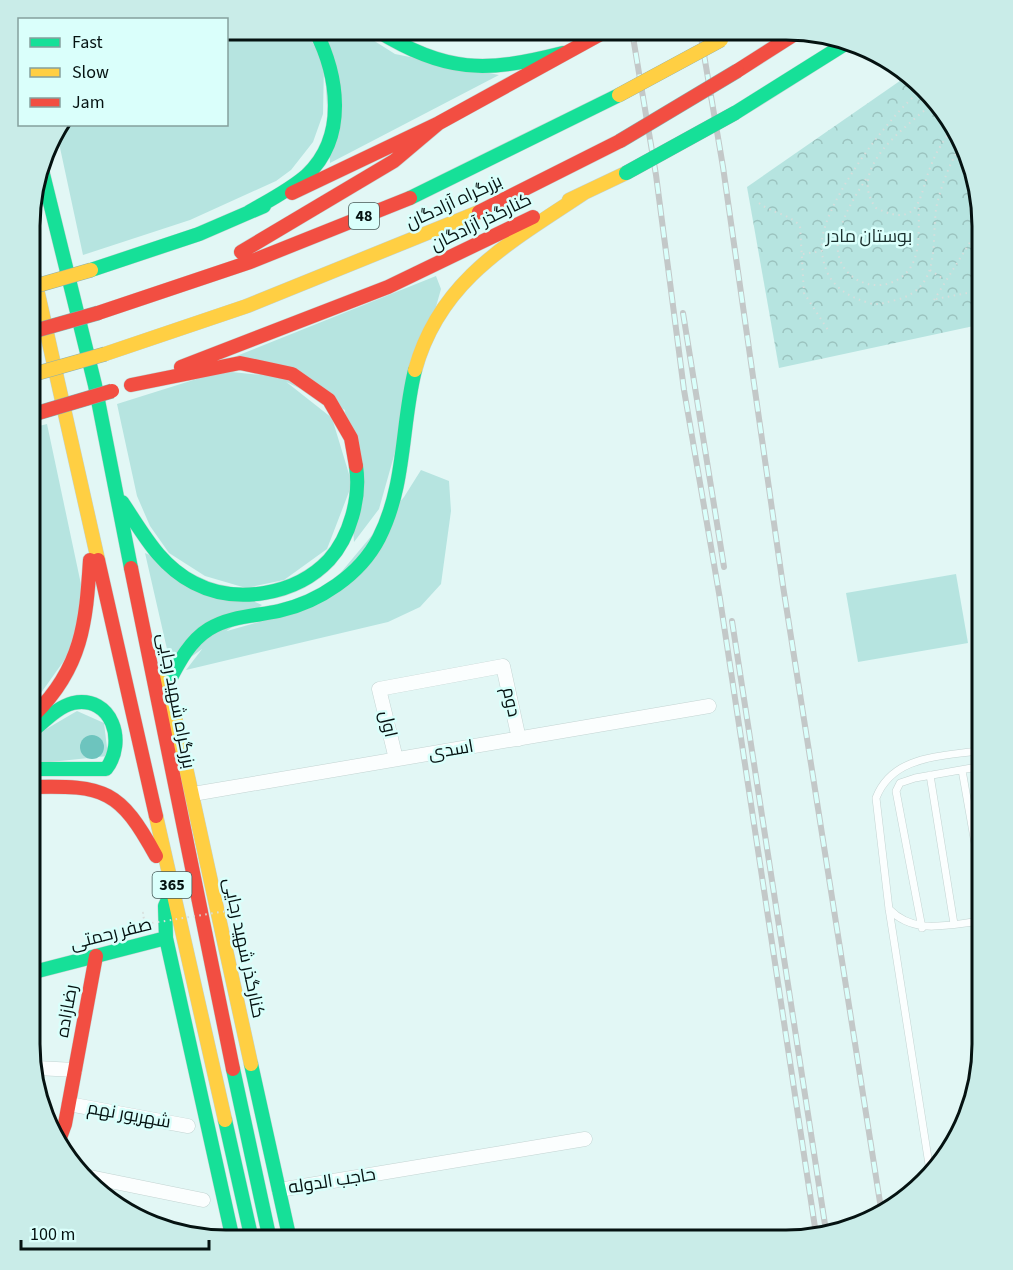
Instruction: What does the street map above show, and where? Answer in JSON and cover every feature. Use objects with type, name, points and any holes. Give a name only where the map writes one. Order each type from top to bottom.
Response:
[{"type":"main road","points":[[249,212],[309,172],[320,159],[327,144],[335,109],[335,88],[331,63],[320,40]]},
{"type":"main road","points":[[395,40],[439,63],[471,68],[505,67],[563,53]]},
{"type":"main road","points":[[40,285],[199,234],[249,212],[439,123],[588,40]]},
{"type":"main road","name":"بزرگراه آزادگان","points":[[40,330],[98,313],[250,262],[434,188],[619,95],[721,40]]},
{"type":"main road","name":"بزرگراه آزادگان","points":[[40,372],[105,354],[258,302],[459,223],[620,141],[785,40]]},
{"type":"main road","name":"کنارگذر آزادگان","points":[[40,412],[131,385],[388,287],[626,173],[735,113],[838,48]]},
{"type":"main road","points":[[806,69],[845,51]]},
{"type":"main road","points":[[186,284],[393,161],[439,123]]},
{"type":"main road","name":"بزرگراه شهید رجایی","points":[[46,185],[92,374],[205,942],[268,1229]]},
{"type":"main road","points":[[166,687],[188,649],[203,633],[224,622],[282,610],[309,601],[332,588],[357,568],[379,540],[393,508],[400,483],[408,404],[418,360],[435,320],[453,294],[472,274],[584,193]]},
{"type":"main road","name":"365","points":[[40,302],[250,1229]]},
{"type":"main road","points":[[115,491],[158,555],[178,572],[217,592],[237,596],[273,593],[291,587],[321,566],[346,534],[356,510],[359,492],[356,449],[339,411],[310,385],[292,374],[255,363],[240,363],[131,385]]},
{"type":"main road","points":[[40,709],[53,698],[74,664],[86,625],[92,530]]},
{"type":"main road","name":"کنارگذر شهید رجایی","points":[[152,669],[166,687],[172,704],[288,1229]]},
{"type":"main road","points":[[40,725],[61,709],[74,703],[85,702],[105,712],[113,723],[118,752],[113,764],[106,769],[40,769]]},
{"type":"main road","points":[[40,787],[72,785],[103,792],[120,801],[144,832],[172,888],[163,909],[166,938],[231,1229]]},
{"type":"main road","name":"صفر رحمتی","points":[[40,970],[166,938]]},
{"type":"main road","name":"رضازاده","points":[[59,1122],[69,1104],[96,956]]},
{"type":"street","name":"اول","points":[[396,759],[380,689],[503,666]]},
{"type":"street","name":"دوم","points":[[503,666],[519,738]]},
{"type":"street","name":"اسدی","points":[[193,794],[709,706]]},
{"type":"street","points":[[42,1068],[75,1070]]},
{"type":"street","name":"شهریور نهم","points":[[69,1104],[188,1126]]},
{"type":"street","name":"حاجب الدوله","points":[[338,1180],[585,1139]]},
{"type":"street","points":[[101,1180],[203,1200]]},
{"type":"lane","points":[[929,1163],[890,909],[876,798],[882,782],[894,771],[910,762],[972,752]]},
{"type":"lane","points":[[922,928],[896,791],[900,783],[972,768]]},
{"type":"lane","points":[[962,770],[972,827]]},
{"type":"lane","points":[[930,775],[954,924]]},
{"type":"lane","points":[[890,909],[900,920],[922,928],[972,922]]},
{"type":"lane","name":"حاجب الدوله","points":[[279,1190],[338,1180]]},
{"type":"path","points":[[917,94],[887,124],[846,185],[828,218],[822,240],[822,251],[823,262],[832,282],[850,297],[875,305],[901,298],[922,284],[934,258],[937,206],[945,177],[957,153]]},
{"type":"path","points":[[929,107],[882,153],[851,204],[838,243],[840,260],[852,277],[870,286],[890,284],[908,271],[916,253],[919,205],[932,161],[948,135]]},
{"type":"path","points":[[866,178],[867,190],[876,208],[887,214],[899,215],[910,212],[919,205]]},
{"type":"path","points":[[759,203],[768,210],[795,219],[800,226],[804,293],[828,330]]},
{"type":"path","points":[[972,239],[934,300],[972,292]]},
{"type":"path","points":[[803,254],[822,251]]},
{"type":"path","points":[[930,270],[946,281]]},
{"type":"path","points":[[142,913],[146,924],[227,911]]},
{"type":"green space","points":[[228,40],[311,40],[324,64],[323,114],[313,142],[291,170],[276,181],[190,220],[83,255],[60,146],[70,126],[228,126]]},
{"type":"green space","points":[[324,40],[373,40],[395,54],[499,75],[330,163]]},
{"type":"green space","name":"بوستان مادر","points":[[901,80],[934,113],[948,134],[966,179],[971,203],[972,227],[972,326],[779,368],[747,187]]},
{"type":"green space","points":[[436,276],[441,289],[379,509],[354,542],[345,410],[234,357]]},
{"type":"green space","points":[[222,371],[280,377],[332,418],[352,484],[327,549],[284,580],[246,588],[205,576],[169,553],[150,526],[137,496],[117,404]]},
{"type":"green space","points":[[47,424],[82,589],[73,648],[40,694],[40,426]]},
{"type":"green space","points":[[421,470],[449,481],[451,511],[441,584],[420,607],[388,622],[186,670],[213,635],[312,607],[404,497]]},
{"type":"green space","points":[[145,553],[262,605],[172,671]]},
{"type":"green space","points":[[956,574],[968,643],[858,662],[846,593]]},
{"type":"green space","points":[[77,711],[104,723],[108,756],[40,763],[40,733]]},
{"type":"water","points":[[92,735],[100,739],[104,747],[100,755],[92,759],[84,755],[80,747],[84,739]]},
{"type":"railway","points":[[634,40],[656,175],[684,390],[720,599],[815,1227]]},
{"type":"railway","points":[[702,40],[723,167],[783,586],[880,1204]]},
{"type":"railway","points":[[683,313],[724,567]]},
{"type":"railway","points":[[732,621],[825,1225]]},
{"type":"traffic: fast","points":[[249,212],[307,175],[320,159],[329,142],[334,124],[335,105],[329,66],[319,40]]},
{"type":"traffic: fast","points":[[394,40],[424,55],[467,65],[510,64],[563,53]]},
{"type":"traffic: fast","points":[[735,113],[838,48]]},
{"type":"traffic: fast","points":[[410,198],[619,95]]},
{"type":"traffic: fast","points":[[626,173],[735,113]]},
{"type":"traffic: fast","points":[[46,185],[95,385],[131,568]]},
{"type":"traffic: fast","points":[[91,270],[199,234],[264,206]]},
{"type":"traffic: fast","points":[[166,687],[189,648],[209,629],[234,619],[279,611],[309,601],[337,585],[361,564],[379,538],[394,497],[415,370]]},
{"type":"traffic: fast","points":[[122,502],[161,558],[182,576],[211,590],[228,594],[265,593],[300,581],[315,572],[336,551],[352,516],[357,491],[356,466]]},
{"type":"traffic: fast","points":[[40,724],[62,708],[73,703],[86,702],[98,706],[106,713],[115,734],[112,758],[106,769],[40,769]]},
{"type":"traffic: fast","points":[[173,888],[165,906],[166,938],[231,1229]]},
{"type":"traffic: fast","points":[[40,970],[166,938]]},
{"type":"traffic: fast","points":[[251,1064],[288,1229]]},
{"type":"traffic: fast","points":[[233,1069],[268,1229]]},
{"type":"traffic: fast","points":[[225,1120],[250,1229]]},
{"type":"traffic: slow","points":[[619,95],[721,40]]},
{"type":"traffic: slow","points":[[569,200],[626,173]]},
{"type":"traffic: slow","points":[[415,370],[426,338],[460,287],[505,247],[584,193]]},
{"type":"traffic: slow","points":[[105,354],[247,306],[479,212]]},
{"type":"traffic: slow","points":[[40,285],[91,270]]},
{"type":"traffic: slow","points":[[40,303],[98,560]]},
{"type":"traffic: slow","points":[[40,372],[105,354]]},
{"type":"traffic: slow","points":[[159,676],[172,704],[251,1064]]},
{"type":"traffic: slow","points":[[156,816],[225,1120]]},
{"type":"traffic: jam","points":[[292,193],[439,123],[590,40]]},
{"type":"traffic: jam","points":[[737,71],[785,40]]},
{"type":"traffic: jam","points":[[620,141],[737,71]]},
{"type":"traffic: jam","points":[[241,252],[394,161],[439,123]]},
{"type":"traffic: jam","points":[[479,212],[620,141]]},
{"type":"traffic: jam","points":[[98,313],[250,262],[410,198]]},
{"type":"traffic: jam","points":[[181,367],[388,287],[533,217]]},
{"type":"traffic: jam","points":[[40,329],[98,313]]},
{"type":"traffic: jam","points":[[131,385],[240,363],[292,374],[329,400],[351,438],[356,466]]},
{"type":"traffic: jam","points":[[40,412],[112,391]]},
{"type":"traffic: jam","points":[[40,708],[63,679],[79,643],[86,604],[90,560]]},
{"type":"traffic: jam","points":[[98,560],[156,816]]},
{"type":"traffic: jam","points":[[131,568],[233,1069]]},
{"type":"traffic: jam","points":[[40,787],[77,788],[108,796],[132,817],[156,856]]},
{"type":"traffic: jam","points":[[63,1131],[96,956]]}]
